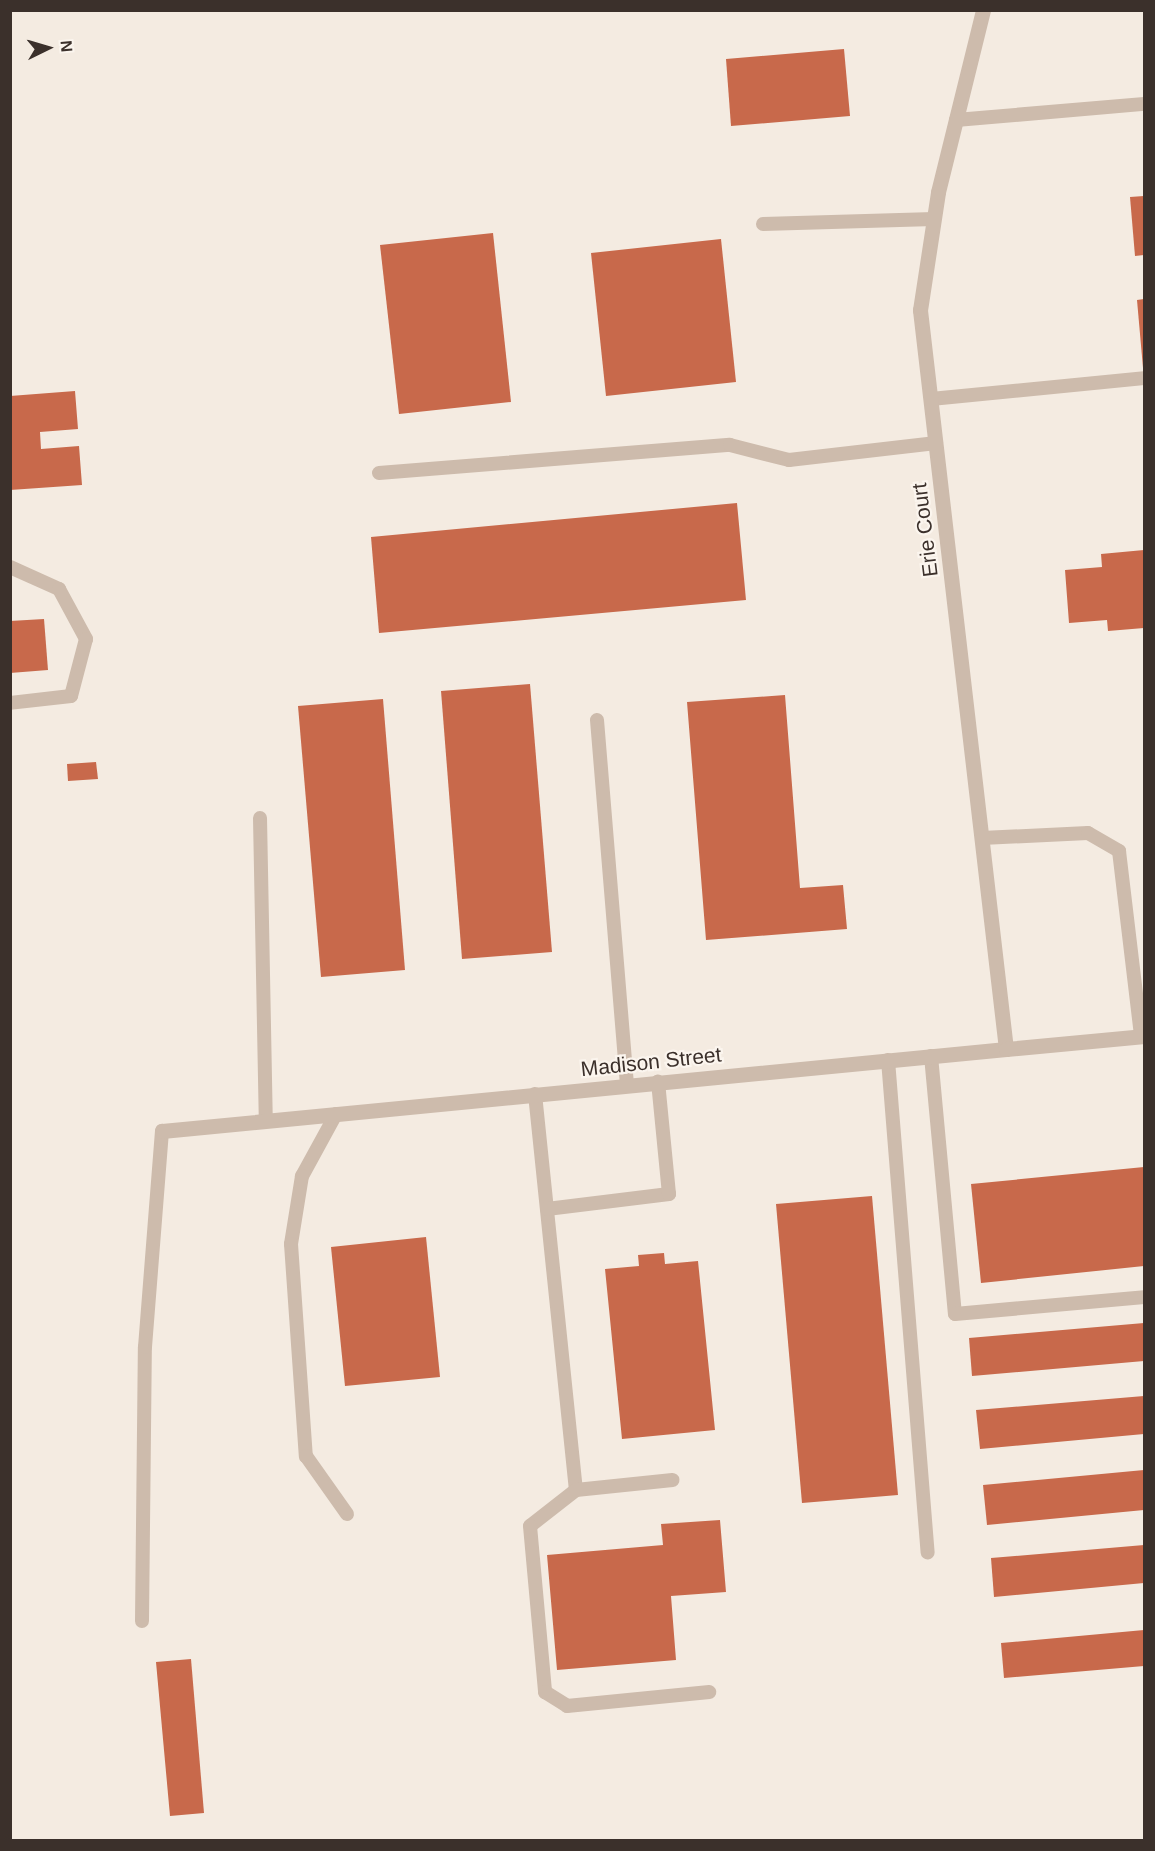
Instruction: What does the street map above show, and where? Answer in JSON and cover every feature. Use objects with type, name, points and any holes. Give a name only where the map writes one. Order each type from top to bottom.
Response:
[{"type":"street","name":"Erie Court","points":[[983,10],[934,219],[920,310],[1006,1049]]},
{"type":"street","name":"Madison Street","points":[[162,1131],[1143,1036]]},
{"type":"lane","points":[[956,120],[1144,104]]},
{"type":"lane","points":[[763,224],[934,219]]},
{"type":"lane","points":[[931,399],[1144,378]]},
{"type":"lane","points":[[379,473],[730,446],[789,460],[936,443]]},
{"type":"lane","points":[[10,567],[58,589],[86,639],[71,696],[10,703]]},
{"type":"lane","points":[[597,720],[627,1085]]},
{"type":"lane","points":[[260,818],[266,1121]]},
{"type":"lane","points":[[982,838],[1088,833],[1119,851],[1143,1036]]},
{"type":"lane","points":[[931,1056],[956,1314],[1144,1297]]},
{"type":"lane","points":[[888,1060],[928,1552]]},
{"type":"lane","points":[[547,1209],[669,1194],[658,1082]]},
{"type":"lane","points":[[535,1094],[576,1490]]},
{"type":"lane","points":[[336,1114],[302,1176],[291,1244],[306,1456],[347,1514]]},
{"type":"lane","points":[[142,1621],[145,1347],[162,1131]]},
{"type":"lane","points":[[672,1480],[576,1490],[530,1526],[545,1692],[567,1706],[709,1692]]},
{"type":"building","points":[[844,49],[850,116],[731,126],[726,59]]},
{"type":"building","points":[[1144,196],[1144,255],[1135,256],[1130,197]]},
{"type":"building","points":[[493,233],[511,402],[399,414],[380,245]]},
{"type":"building","points":[[721,239],[736,382],[606,396],[591,253]]},
{"type":"building","points":[[1144,299],[1144,368],[1143,368],[1137,300]]},
{"type":"building","points":[[75,391],[78,429],[40,432],[41,449],[79,446],[82,485],[10,490],[10,396]]},
{"type":"building","points":[[737,503],[746,600],[379,633],[371,537]]},
{"type":"building","points":[[1144,550],[1144,628],[1108,631],[1107,620],[1069,623],[1065,570],[1102,567],[1101,554]]},
{"type":"building","points":[[44,619],[48,670],[10,673],[10,621]]},
{"type":"building","points":[[530,684],[552,952],[462,959],[441,691]]},
{"type":"building","points":[[785,695],[800,888],[843,885],[847,929],[706,940],[687,702]]},
{"type":"building","points":[[383,699],[405,970],[321,977],[298,706]]},
{"type":"building","points":[[96,762],[98,779],[68,781],[67,764]]},
{"type":"building","points":[[1144,1167],[1144,1266],[981,1283],[971,1184]]},
{"type":"building","points":[[872,1196],[898,1495],[802,1503],[776,1204]]},
{"type":"building","points":[[426,1237],[440,1377],[345,1386],[331,1247]]},
{"type":"building","points":[[664,1253],[665,1264],[698,1261],[715,1430],[622,1439],[605,1269],[639,1266],[638,1255]]},
{"type":"building","points":[[1144,1323],[1144,1361],[972,1376],[969,1338]]},
{"type":"building","points":[[1144,1396],[1144,1434],[980,1449],[976,1410]]},
{"type":"building","points":[[1144,1470],[1144,1510],[987,1525],[983,1485]]},
{"type":"building","points":[[720,1520],[726,1592],[671,1596],[676,1660],[557,1670],[547,1555],[663,1545],[661,1524]]},
{"type":"building","points":[[1144,1545],[1144,1583],[994,1597],[991,1558]]},
{"type":"building","points":[[1144,1630],[1144,1666],[1004,1678],[1001,1643]]},
{"type":"building","points":[[191,1659],[204,1813],[170,1816],[156,1662]]}]
